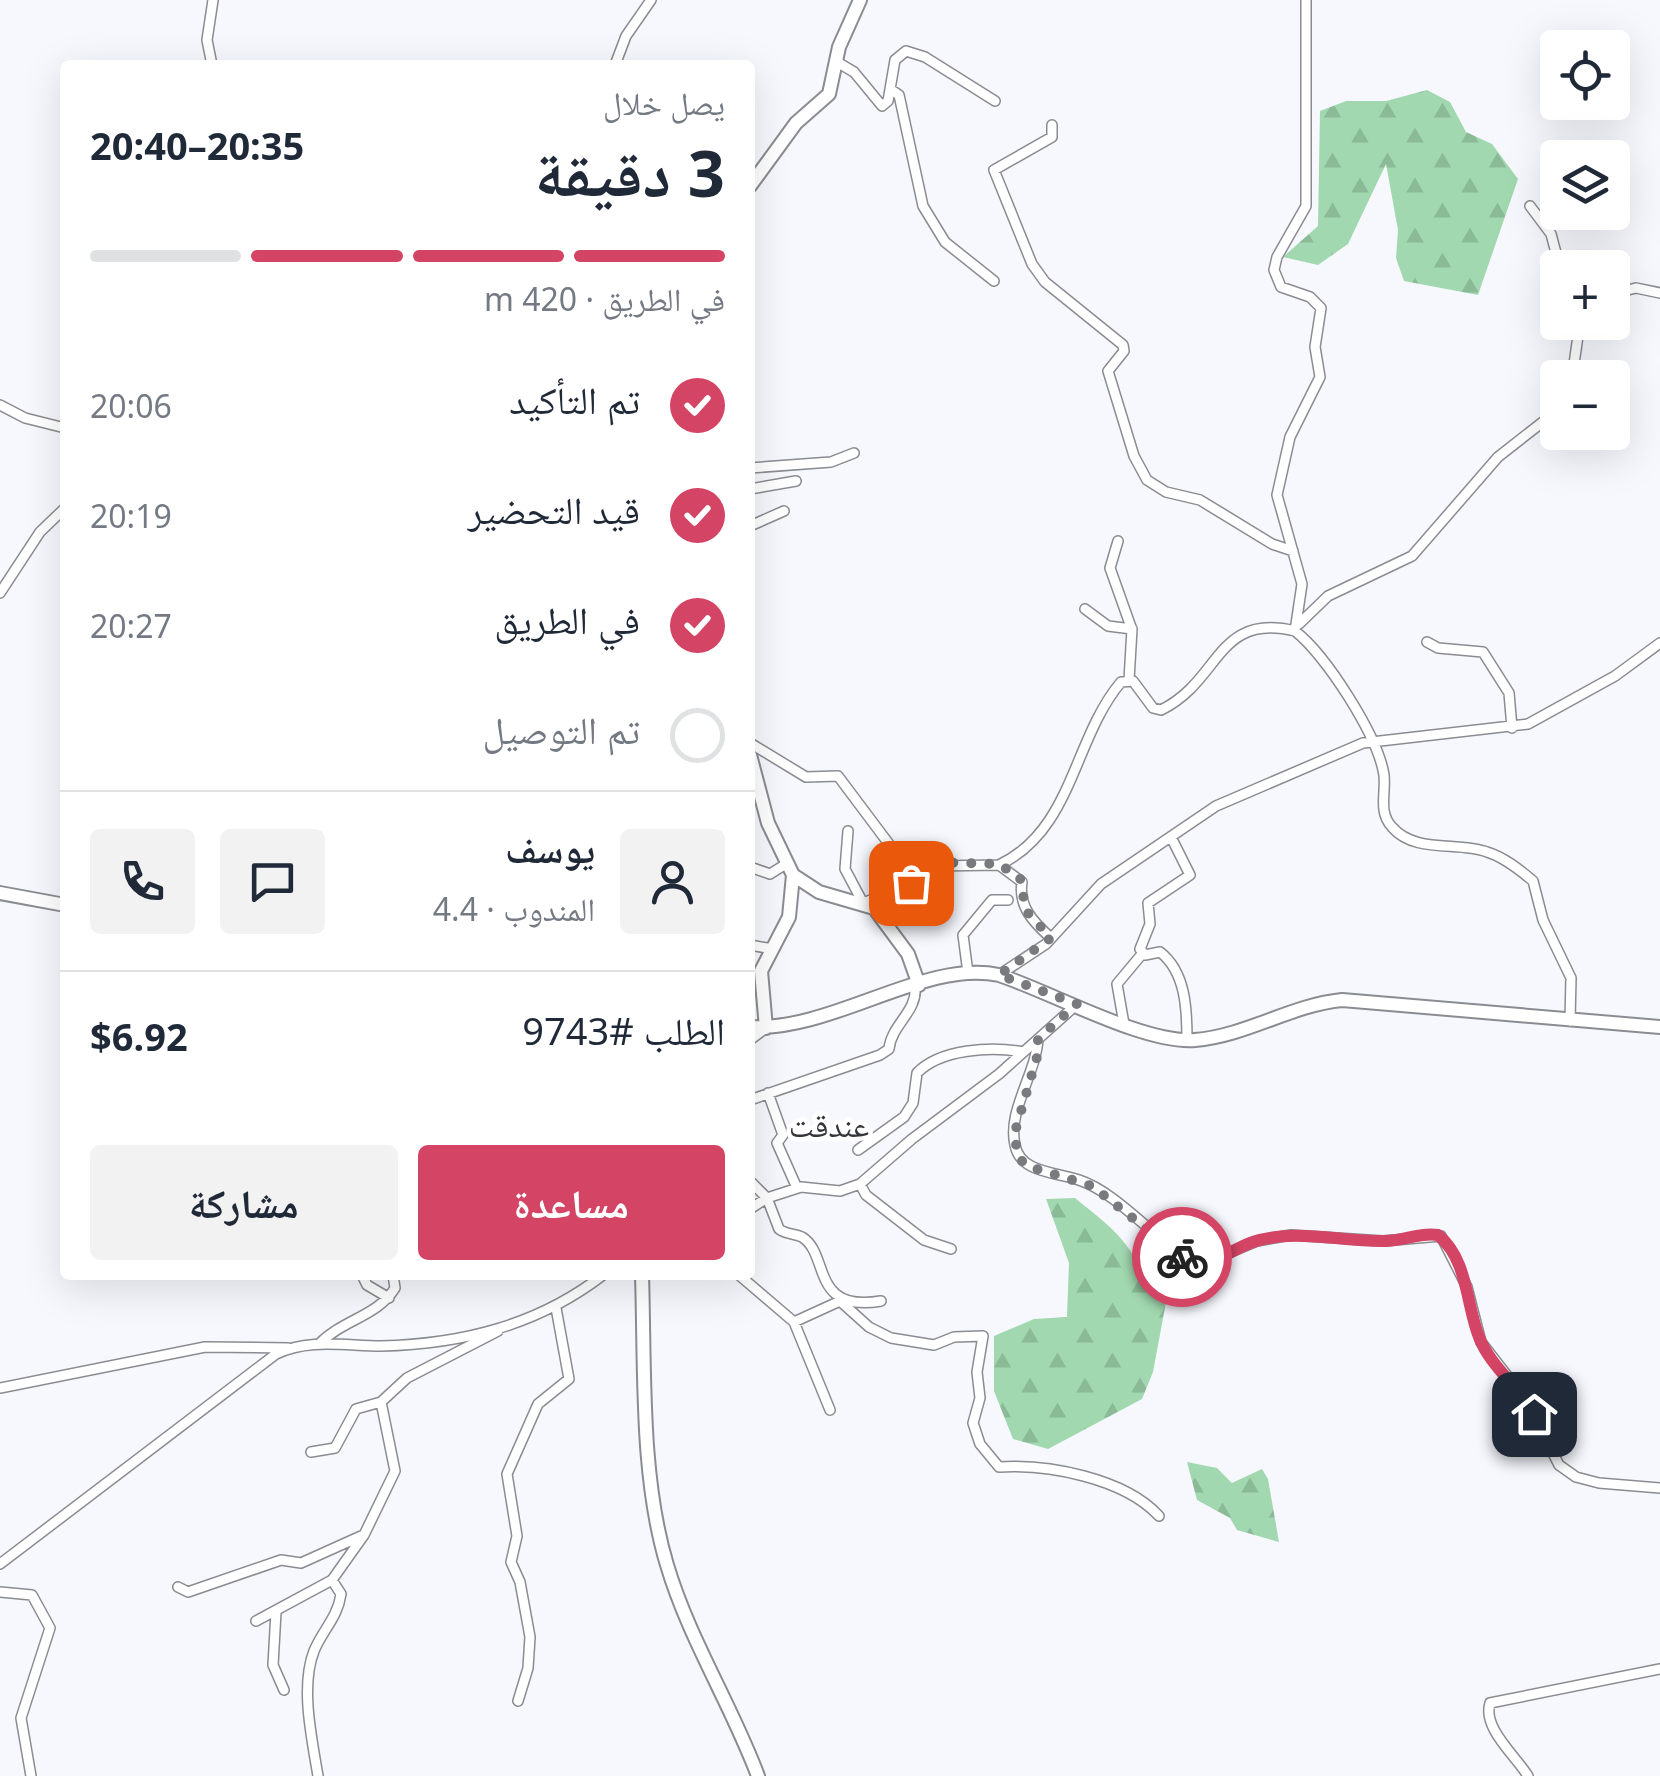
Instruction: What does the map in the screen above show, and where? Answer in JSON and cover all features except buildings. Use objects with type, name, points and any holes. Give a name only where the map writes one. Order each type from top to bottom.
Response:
[{"type":"street","points":[[211,60],[207,40],[213,0]]},
{"type":"street","points":[[618,60],[626,36],[650,0]]},
{"type":"street","points":[[755,179],[796,123],[829,94],[842,38],[860,0]]},
{"type":"street","points":[[1296,630],[1302,584],[1278,507],[1278,483],[1290,437],[1319,383],[1315,347],[1321,308],[1310,298],[1280,288],[1274,270],[1306,206],[1306,0]]},
{"type":"street","points":[[837,62],[854,72],[879,104],[887,103],[895,60],[908,51],[995,101]]},
{"type":"street","points":[[890,90],[899,95],[918,190],[928,214],[946,242],[994,281]]},
{"type":"street","points":[[1052,125],[1052,137],[994,170],[1032,264],[1046,282],[1122,344],[1124,351],[1108,371],[1139,467],[1157,488],[1200,500],[1272,544],[1292,551]]},
{"type":"street","points":[[1530,206],[1551,234],[1555,250]]},
{"type":"street","points":[[1630,290],[1660,294]]},
{"type":"street","points":[[0,406],[25,418],[60,427]]},
{"type":"street","points":[[1296,630],[1328,596],[1412,556],[1498,457],[1540,424]]},
{"type":"street","points":[[755,468],[831,462],[854,453]]},
{"type":"street","points":[[755,489],[796,481]]},
{"type":"street","points":[[755,524],[784,512]]},
{"type":"street","points":[[0,593],[40,532],[60,513]]},
{"type":"street","points":[[1118,541],[1110,568],[1131,628],[1134,654],[1129,680]]},
{"type":"street","points":[[1085,609],[1108,626],[1131,628]]},
{"type":"street","points":[[1129,680],[1153,708],[1161,710],[1202,679],[1234,637],[1263,627],[1296,630],[1337,679],[1370,742],[1384,776],[1384,812],[1396,831],[1415,842],[1486,851],[1533,881],[1543,920],[1573,986],[1570,1021]]},
{"type":"street","points":[[1427,642],[1438,648],[1483,652],[1509,693],[1512,728]]},
{"type":"street","points":[[999,975],[1051,938],[1091,892],[1216,806],[1370,742],[1512,728],[1541,718],[1600,685],[1660,642]]},
{"type":"street","points":[[999,864],[1026,848],[1069,790],[1100,712],[1119,684],[1129,680]]},
{"type":"street","points":[[755,745],[806,777],[838,776],[892,848],[924,862],[999,864],[1020,878],[1026,911],[1051,938]]},
{"type":"street","points":[[755,774],[768,823],[790,869],[791,909],[761,977],[766,1028]]},
{"type":"street","points":[[755,1098],[854,1067],[889,1049],[890,1033],[916,997],[917,986],[897,938],[864,902],[845,869],[848,831]]},
{"type":"street","points":[[1142,954],[1141,941],[1151,922],[1148,904],[1190,874],[1171,836]]},
{"type":"street","points":[[790,869],[820,892],[864,902],[911,883],[924,862]]},
{"type":"street","points":[[755,869],[770,874],[790,869]]},
{"type":"street","points":[[0,894],[60,904]]},
{"type":"street","points":[[968,973],[963,935],[992,900],[1008,900]]},
{"type":"street","points":[[755,946],[772,948]]},
{"type":"street","points":[[1124,1024],[1117,984],[1142,954],[1160,952],[1173,967],[1186,1002],[1187,1040]]},
{"type":"street","points":[[755,1028],[806,1024],[968,973],[999,975],[1124,1024],[1187,1040],[1216,1036],[1302,1008],[1342,1000],[1660,1028]]},
{"type":"street","points":[[755,1206],[797,1188],[840,1192],[860,1184],[1077,1004]]},
{"type":"street","points":[[755,1036],[766,1028]]},
{"type":"street","points":[[1038,1039],[1037,1057],[1014,1135],[1019,1158],[1027,1166],[1092,1186],[1182,1256],[1200,1265],[1257,1241],[1291,1236],[1383,1242],[1429,1234],[1441,1236],[1468,1288],[1481,1342],[1526,1400],[1559,1465],[1590,1482],[1660,1488]]},
{"type":"street","points":[[858,1150],[904,1117],[912,1103],[916,1073],[933,1060],[995,1049],[1023,1052]]},
{"type":"street","points":[[768,1093],[782,1127],[783,1136],[777,1143],[797,1188]]},
{"type":"street","points":[[860,1184],[866,1195],[924,1240],[951,1249]]},
{"type":"street","points":[[755,1186],[767,1198],[779,1229],[806,1241],[830,1287],[851,1302],[882,1300]]},
{"type":"street","points":[[364,1280],[389,1298]]},
{"type":"street","points":[[319,1344],[334,1328],[389,1298],[394,1280]]},
{"type":"street","points":[[311,1452],[335,1448],[356,1409],[382,1402],[407,1378],[501,1330],[556,1308],[596,1280]]},
{"type":"street","points":[[642,1280],[648,1468],[655,1518],[692,1634],[758,1776]]},
{"type":"street","points":[[745,1280],[794,1322],[830,1410]]},
{"type":"street","points":[[794,1322],[840,1301],[869,1327],[891,1338],[934,1345],[954,1337],[983,1336],[977,1372],[980,1398],[973,1423],[980,1444],[998,1467],[1056,1467],[1136,1497],[1159,1516]]},
{"type":"street","points":[[518,1700],[528,1668],[530,1637],[520,1582],[511,1562],[517,1536],[507,1474],[538,1404],[569,1379],[556,1308]]},
{"type":"street","points":[[0,1388],[205,1347],[416,1345],[501,1330]]},
{"type":"street","points":[[0,1564],[246,1374],[289,1348]]},
{"type":"street","points":[[256,1621],[332,1580],[364,1534],[395,1471],[382,1402]]},
{"type":"street","points":[[178,1587],[188,1592],[282,1560],[301,1563],[364,1534]]},
{"type":"street","points":[[318,1776],[311,1729],[310,1668],[316,1646],[340,1605],[341,1594],[332,1580]]},
{"type":"street","points":[[0,1592],[32,1595],[50,1628],[21,1718],[31,1776]]},
{"type":"street","points":[[276,1612],[273,1665],[284,1690]]},
{"type":"street","points":[[1528,1776],[1494,1727],[1487,1712],[1490,1703],[1660,1669]]},
{"type":"green space","points":[[1427,90],[1450,102],[1466,132],[1492,144],[1518,179],[1478,295],[1404,281],[1396,258],[1398,230],[1386,164],[1348,244],[1318,265],[1283,257],[1318,226],[1320,111],[1346,101],[1386,101]]},
{"type":"green space","points":[[1075,1198],[1118,1235],[1147,1282],[1166,1302],[1153,1372],[1142,1399],[1048,1449],[1013,1439],[994,1391],[994,1336],[1034,1319],[1067,1317],[1069,1263],[1046,1199]]},
{"type":"green space","points":[[1187,1462],[1217,1468],[1232,1483],[1262,1469],[1268,1479],[1279,1542],[1237,1530],[1230,1518],[1197,1500]]},
{"type":"way so far","points":[[911,883],[924,862],[935,866],[999,864],[1020,878],[1020,896],[1026,911],[1051,938],[1038,951],[999,975],[1077,1004],[1038,1039],[1037,1057],[1014,1135],[1019,1158],[1027,1166],[1092,1186],[1182,1257]]},
{"type":"district","name":"عندقت","points":[[829,1124]]},
{"type":"route","points":[[1182,1257],[1200,1265],[1212,1264],[1240,1247],[1291,1236],[1383,1242],[1438,1235],[1449,1247],[1468,1288],[1485,1350],[1534,1414]]}]
